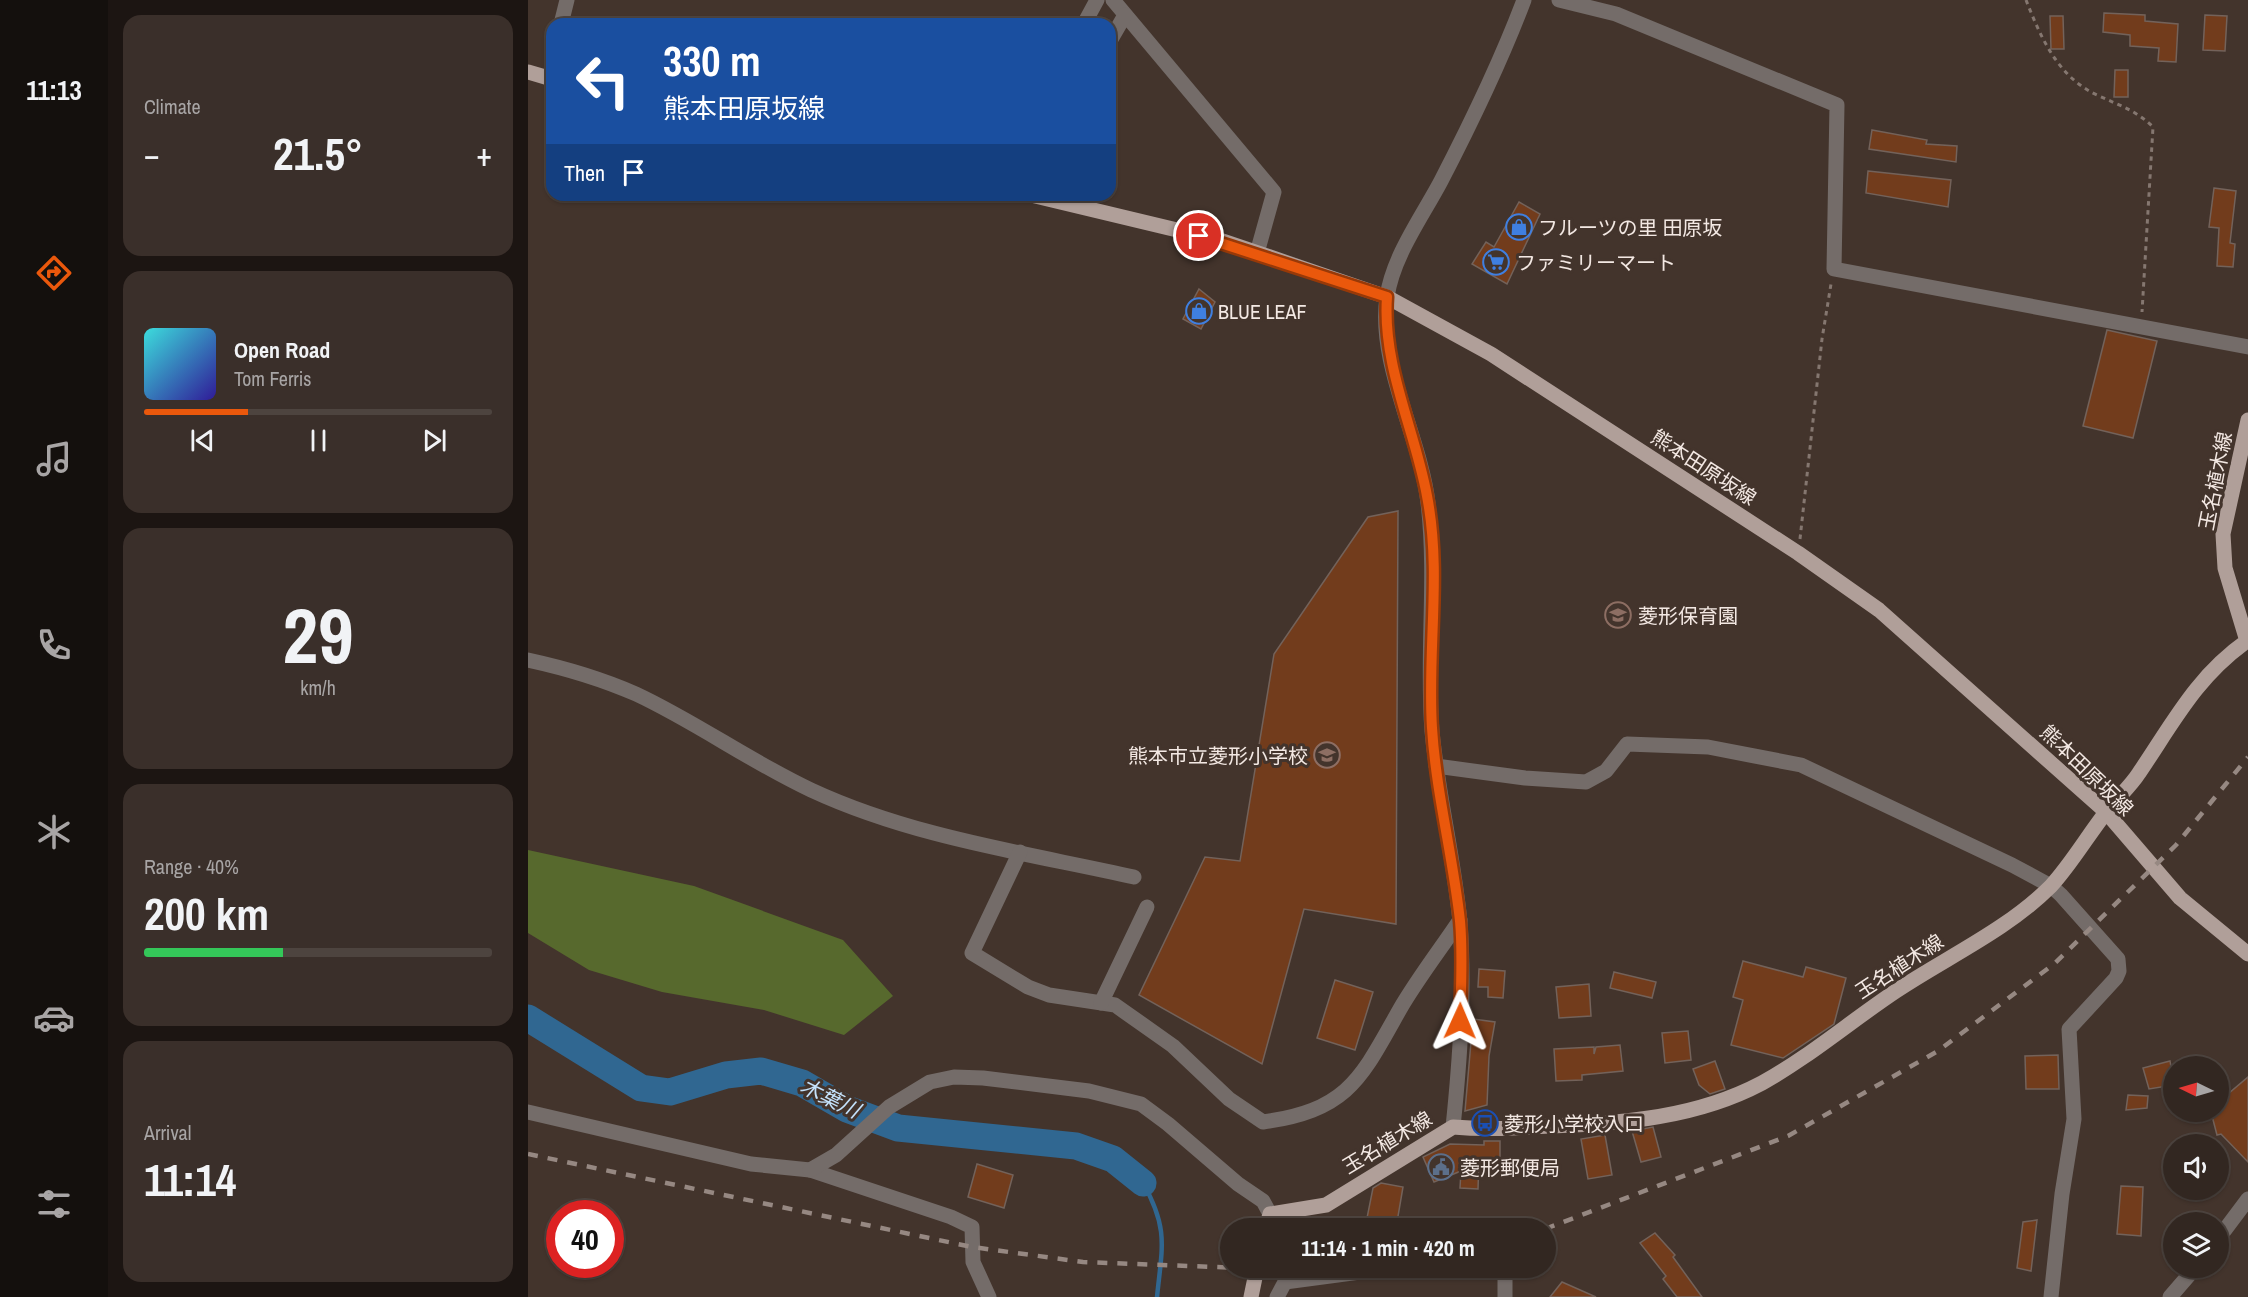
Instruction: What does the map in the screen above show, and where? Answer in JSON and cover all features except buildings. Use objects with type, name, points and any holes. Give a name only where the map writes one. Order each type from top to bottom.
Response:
[{"type":"main road","points":[[528,72],[546,74]]},
{"type":"main road","name":"熊本田原坂線","points":[[1056,201],[1223,241],[1387,297],[1491,354],[1798,553],[1879,610],[2106,812],[2180,898],[2248,954]]},
{"type":"main road","name":"玉名植木線","points":[[1279,1218],[1326,1205],[1453,1127],[1477,1130],[1613,1123],[1687,1112],[1725,1099],[1762,1083],[1897,991],[2056,890],[2106,812],[2138,775],[2192,691],[2223,658],[2248,642],[2225,568],[2223,534],[2248,420]]},
{"type":"main road","points":[[1251,1297],[1255,1278]]},
{"type":"street","points":[[562,18],[567,0]]},
{"type":"street","points":[[1086,18],[1097,0]]},
{"type":"street","points":[[1113,0],[1274,192],[1257,253]]},
{"type":"street","points":[[1453,1127],[1460,1021],[1460,920],[1436,766],[1430,682],[1433,546],[1427,496],[1392,358],[1385,320],[1387,297],[1399,260],[1443,177],[1512,32],[1524,0]]},
{"type":"street","points":[[1559,0],[1616,14],[1837,105],[1834,269],[2248,347]]},
{"type":"street","points":[[1116,31],[1125,15]]},
{"type":"street","points":[[528,660],[580,673],[636,694],[810,790],[877,816],[927,832],[1134,877]]},
{"type":"street","points":[[1436,766],[1525,778],[1586,782],[1606,771],[1628,744],[1708,747],[1789,762],[1825,775],[2056,890],[2118,959],[2119,971],[2116,978],[2069,1029],[2074,1119],[2062,1194],[2050,1297]]},
{"type":"street","points":[[1020,852],[972,953],[1028,987],[1049,995],[1115,1005],[1173,1046],[1229,1099],[1263,1122],[1313,1111],[1332,1101],[1356,1080],[1375,1057],[1401,1007],[1460,920]]},
{"type":"street","points":[[1101,1003],[1147,907]]},
{"type":"street","points":[[810,1170],[836,1155],[889,1107],[930,1082],[954,1077],[983,1078],[1089,1091],[1140,1104],[1168,1124],[1238,1184],[1263,1201],[1267,1218]]},
{"type":"street","points":[[528,1112],[751,1164],[810,1170],[951,1217],[972,1227],[973,1262],[989,1297]]},
{"type":"street","points":[[2229,1224],[2248,1199]]},
{"type":"street","points":[[1277,1297],[1285,1282],[1315,1278]]},
{"type":"street","points":[[1505,1278],[1505,1297]]},
{"type":"street","points":[[2170,1297],[2186,1278]]},
{"type":"path","points":[[2026,0],[2041,33],[2065,73],[2076,84],[2140,114],[2153,127],[2142,326]]},
{"type":"path","points":[[1798,553],[1822,339],[1834,269]]},
{"type":"green space","points":[[528,850],[694,886],[843,940],[893,996],[844,1035],[764,1010],[662,992],[589,970],[528,933]]},
{"type":"waterway","name":"木葉川","points":[[528,1018],[641,1088],[670,1092],[726,1075],[761,1071],[802,1083],[847,1109],[898,1128],[1076,1146],[1113,1159],[1143,1183]]},
{"type":"waterway","points":[[1143,1183],[1157,1213],[1162,1238],[1157,1297]]},
{"type":"railway","points":[[1556,1225],[1788,1136],[1938,1051],[2054,964],[2176,845],[2248,757]]},
{"type":"railway","points":[[528,1154],[972,1247],[1083,1262],[1220,1267]]},
{"type":"place","name":"フルーツの里 田原坂","points":[[1519,227]]},
{"type":"place","name":"ファミリーマート","points":[[1496,262]]},
{"type":"place","name":"BLUE LEAF","points":[[1199,311]]},
{"type":"place","name":"菱形保育園","points":[[1618,615]]},
{"type":"place","name":"熊本市立菱形小学校","points":[[1327,755]]},
{"type":"place","name":"菱形小学校入口","points":[[1485,1123]]},
{"type":"place","name":"菱形郵便局","points":[[1441,1167]]},
{"type":"route","points":[[1199,236],[1223,241],[1387,297],[1385,320],[1392,358],[1427,496],[1433,546],[1434,608],[1430,682],[1432,728],[1460,920],[1462,967],[1460,1021]]}]
